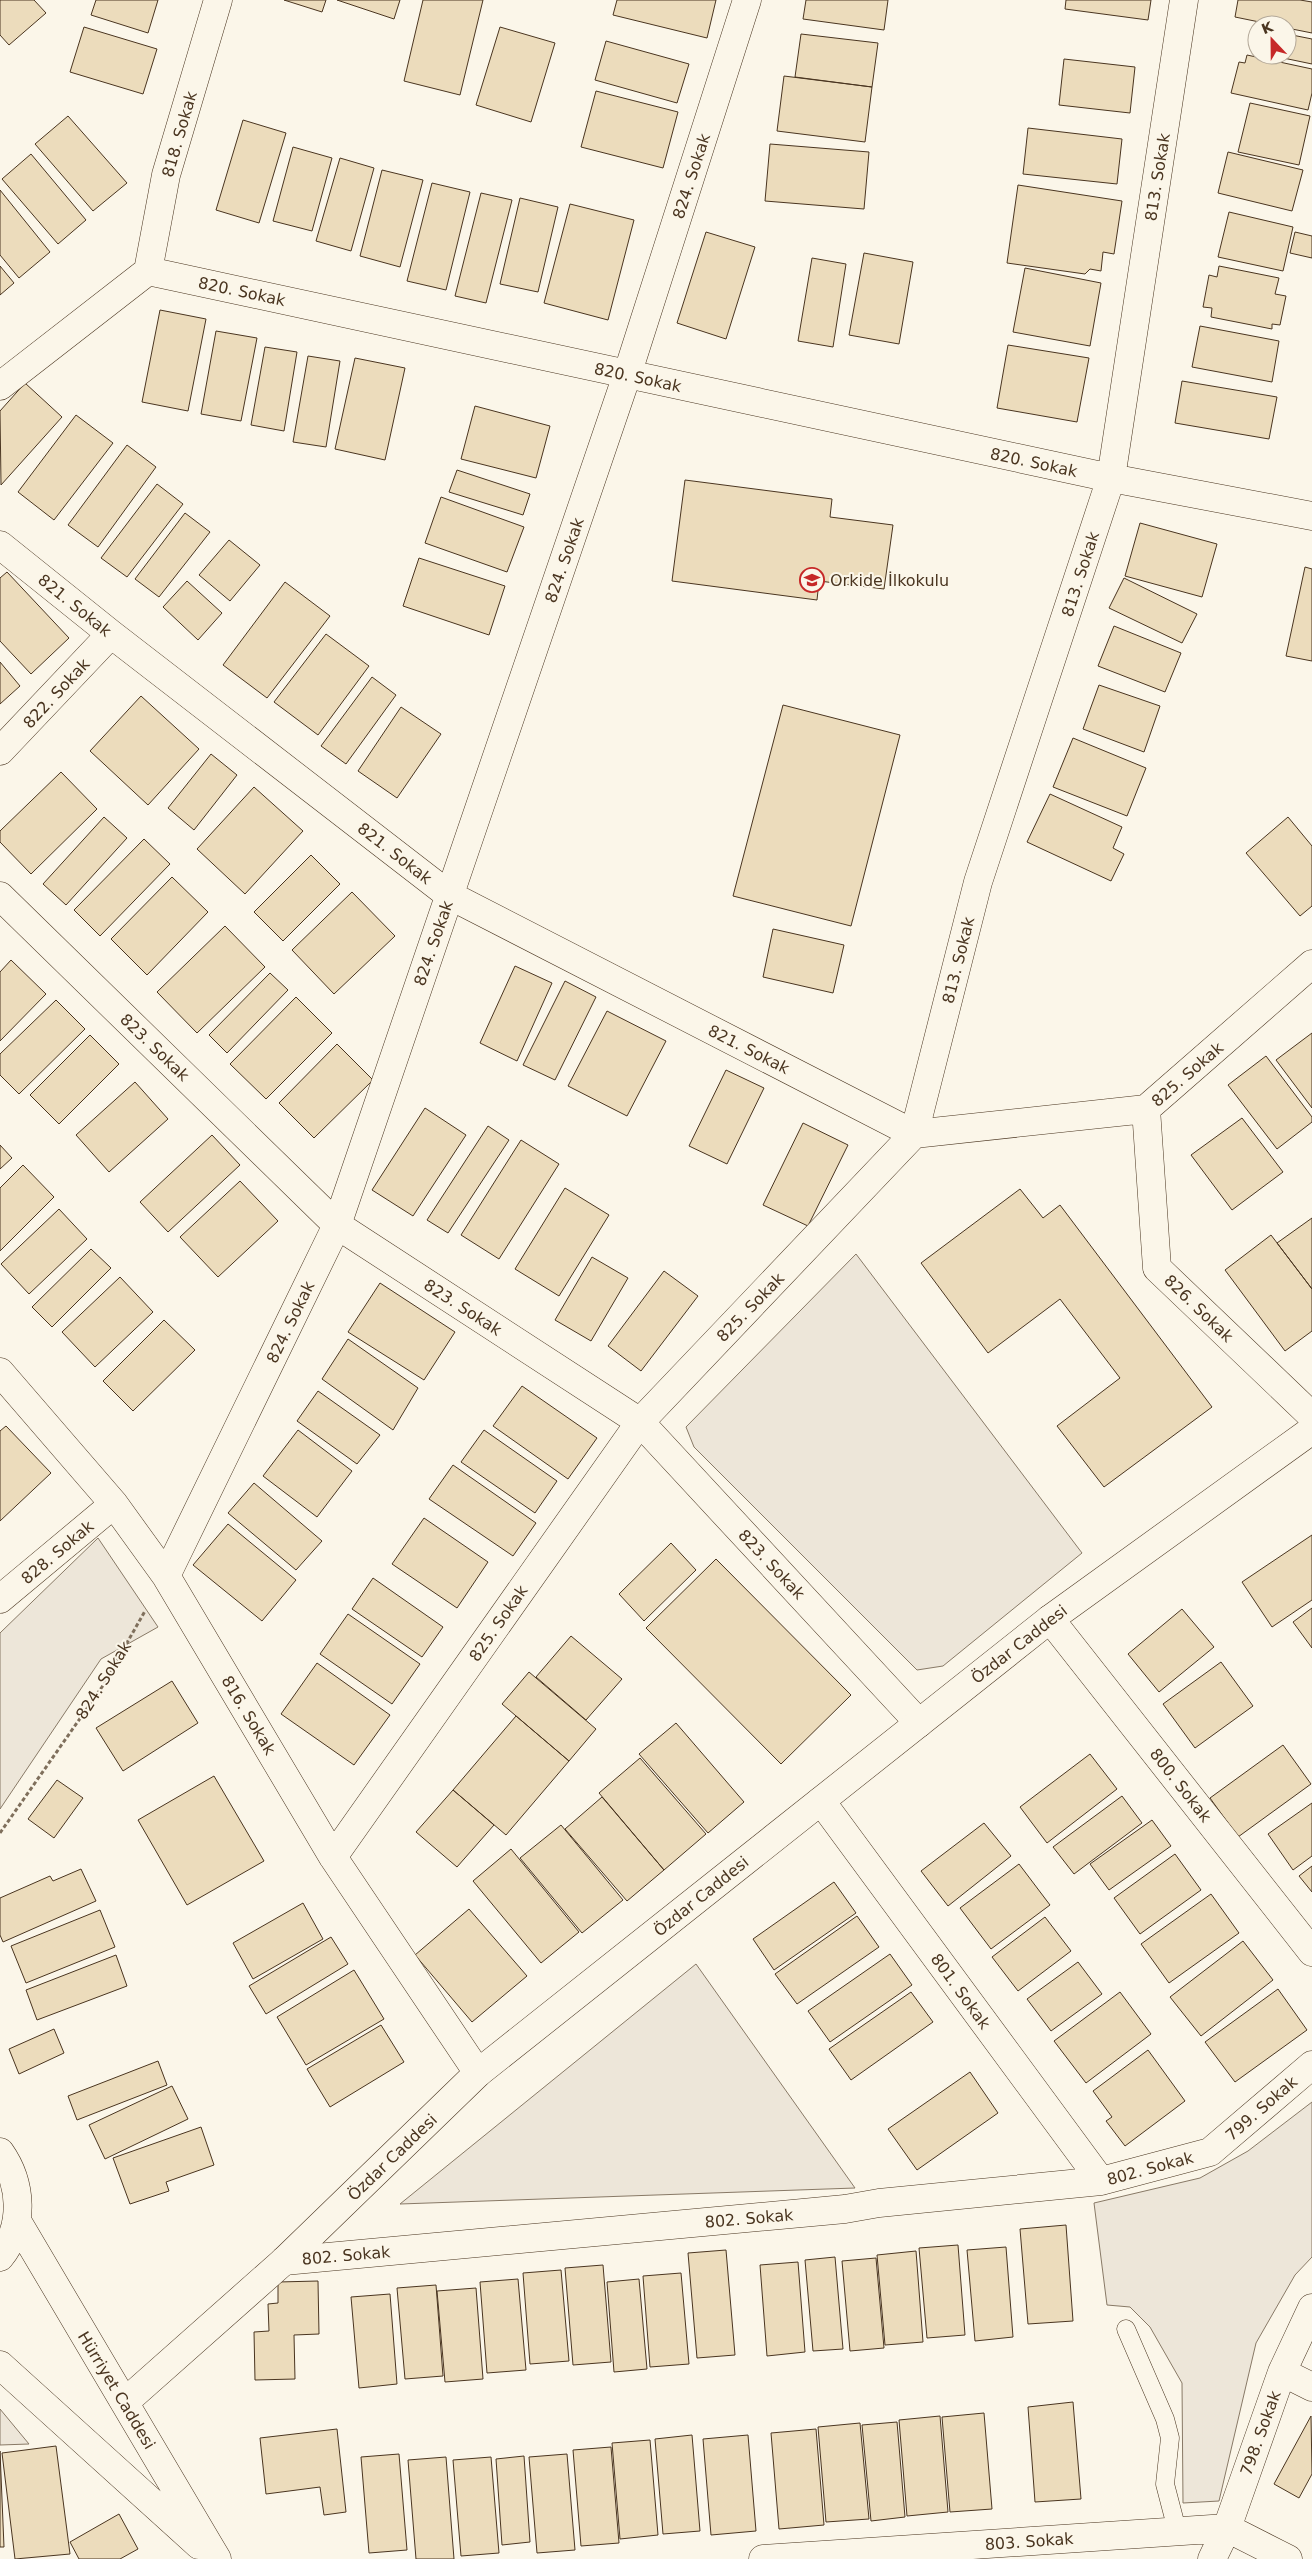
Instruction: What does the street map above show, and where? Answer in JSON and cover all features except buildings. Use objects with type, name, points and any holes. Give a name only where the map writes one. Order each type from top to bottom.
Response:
[{"type":"street","name":"818. Sokak","points":[[148,270],[166,175],[218,0]]},
{"type":"street","name":"824. Sokak","points":[[166,1576],[337,1225],[627,375],[747,0]]},
{"type":"street","name":"813. Sokak","points":[[914,1134],[978,882],[1112,478],[1184,0]]},
{"type":"street","name":"820. Sokak","points":[[148,270],[627,375],[1112,478],[1312,516]]},
{"type":"street","points":[[0,386],[148,270]]},
{"type":"street","name":"821. Sokak","points":[[0,545],[111,634],[449,895],[914,1134]]},
{"type":"street","name":"822. Sokak","points":[[0,751],[111,634]]},
{"type":"street","name":"823. Sokak","points":[[0,896],[337,1225],[640,1422],[919,1723]]},
{"type":"street","name":"825. Sokak","points":[[333,1857],[640,1422],[914,1134],[1146,1109],[1312,964]]},
{"type":"street","name":"826. Sokak","points":[[1146,1109],[1157,1268],[1312,1416]]},
{"type":"street","name":"816. Sokak","points":[[0,1372],[114,1504],[166,1576],[333,1857],[478,2073]]},
{"type":"street","name":"Özdar Caddesi","points":[[125,2402],[284,2261],[478,2073],[1050,1619],[1312,1430]]},
{"type":"street","name":"828. Sokak","points":[[0,1599],[114,1504]]},
{"type":"street","name":"800. Sokak","points":[[1050,1619],[1312,1952]]},
{"type":"street","name":"801. Sokak","points":[[820,1800],[1101,2181]]},
{"type":"street","name":"799. Sokak","points":[[1210,2152],[1312,2064]]},
{"type":"street","points":[[0,2152],[9,2164],[18,2191],[17,2221],[7,2248],[0,2257]]},
{"type":"street","name":"802. Sokak","points":[[284,2261],[835,2210],[879,2203],[1101,2181],[1210,2152]]},
{"type":"street","name":"Hürriyet Caddesi","points":[[17,2221],[216,2559]]},
{"type":"street","name":"798. Sokak","points":[[1212,2559],[1227,2528],[1282,2372],[1312,2308]]},
{"type":"street","name":"Hürriyet Caddesi","points":[[0,2365],[216,2559]]},
{"type":"street","points":[[1282,2372],[1312,2387]]},
{"type":"street","name":"803. Sokak","points":[[763,2559],[1227,2528],[1288,2559]]},
{"type":"lane","points":[[1126,2329],[1165,2419],[1170,2438],[1165,2484],[1177,2530]]},
{"type":"path","name":"824. Sokak","points":[[0,1833],[102,1687],[166,1576]]},
{"type":"shaded area","points":[[856,1254],[1082,1553],[943,1666],[917,1670],[694,1447],[686,1427]]},
{"type":"shaded area","points":[[98,1538],[158,1627],[101,1659],[0,1809],[0,1633]]},
{"type":"shaded area","points":[[696,1964],[855,2188],[400,2204]]},
{"type":"shaded area","points":[[1312,2102],[1312,2257],[1295,2275],[1256,2343],[1219,2501],[1183,2503],[1182,2383],[1150,2327],[1130,2307],[1107,2305],[1094,2203],[1200,2178],[1248,2151]]},
{"type":"shaded area","points":[[0,2409],[29,2444],[0,2445]]},
{"type":"place","name":"Orkide İlkokulu","points":[[812,580]]}]
